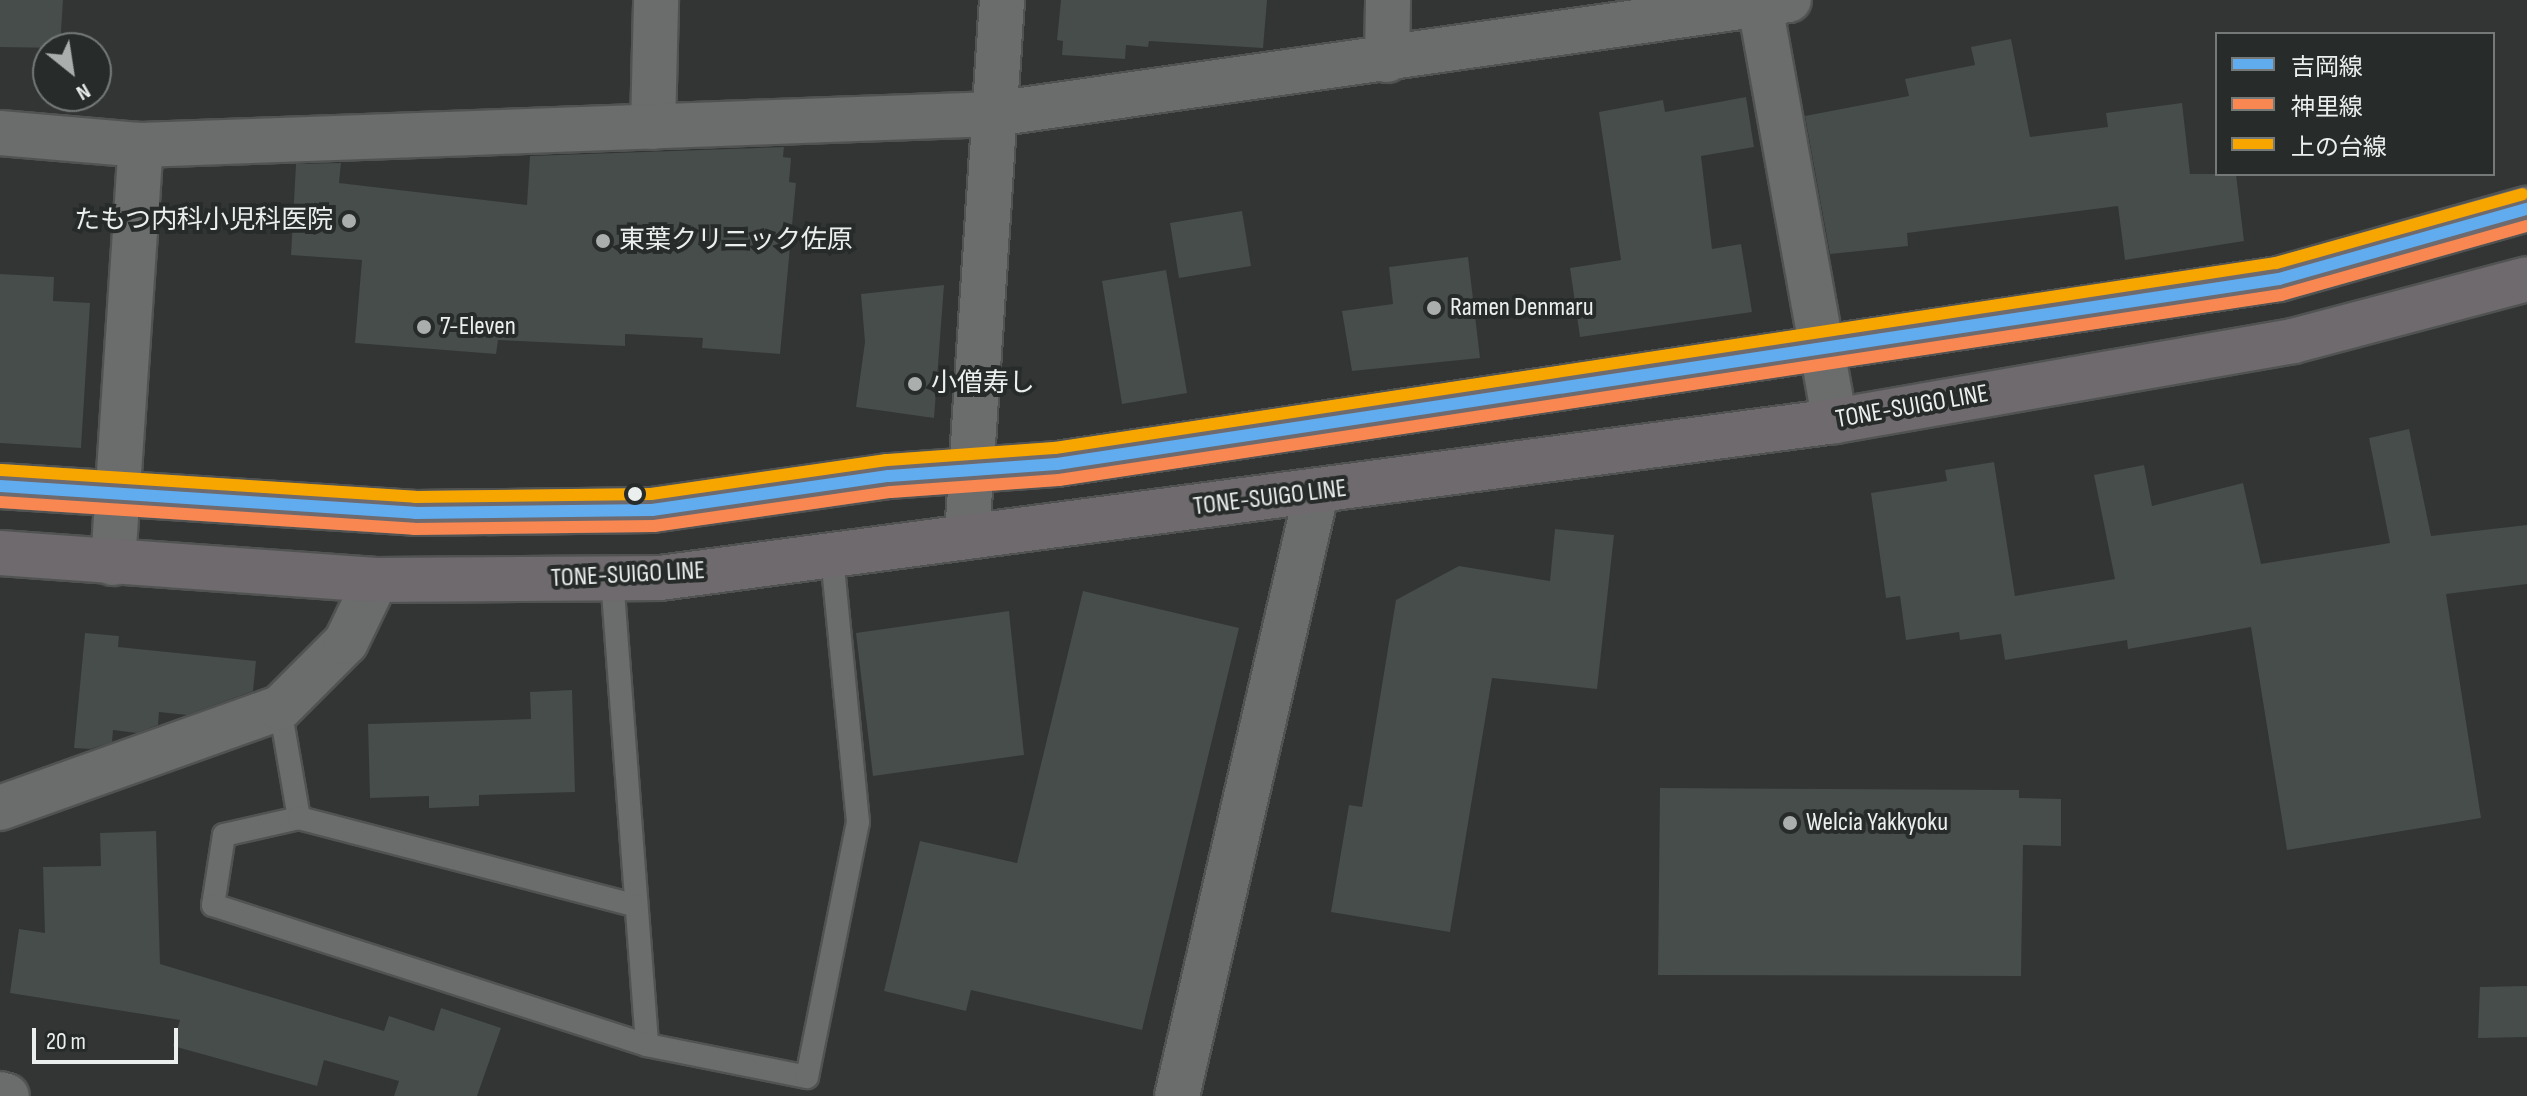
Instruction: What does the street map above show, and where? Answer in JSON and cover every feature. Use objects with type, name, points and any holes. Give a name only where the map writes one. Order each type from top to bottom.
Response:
[{"type":"highway","points":[[0,486],[116,496],[415,513],[652,510],[973,469],[1057,464],[1821,351],[2279,279],[2527,209]]},
{"type":"highway","name":"TONE-SUIGO LINE","points":[[0,553],[376,580],[660,578],[967,536],[1316,494],[1835,421],[2293,341],[2527,279]]},
{"type":"street","points":[[653,127],[656,0]]},
{"type":"street","points":[[967,536],[1002,0]]},
{"type":"street","points":[[1387,60],[1388,0]]},
{"type":"street","points":[[0,133],[141,145],[994,114],[1387,60],[1769,2],[1821,351],[1835,421]]},
{"type":"street","points":[[113,563],[141,145]]},
{"type":"street","points":[[1177,1096],[1316,494]]},
{"type":"street","points":[[0,808],[280,708],[346,642],[376,580]]},
{"type":"street","points":[[0,1094],[7,1096]]},
{"type":"lane","points":[[634,905],[299,818],[224,835],[213,905],[647,1045],[807,1077],[858,822],[832,556]]},
{"type":"lane","points":[[612,578],[634,905],[647,1045]]},
{"type":"lane","points":[[280,708],[299,818]]},
{"type":"building","points":[[0,0],[63,0],[61,32],[32,32],[32,48],[0,47]]},
{"type":"building","points":[[1061,0],[1267,0],[1263,48],[1149,41],[1148,47],[1126,45],[1125,59],[1062,55],[1063,41],[1057,40]]},
{"type":"building","points":[[2011,39],[2030,137],[2108,127],[2106,113],[2182,103],[2190,174],[2236,176],[2244,241],[2125,260],[2118,206],[1907,233],[1908,246],[1830,254],[1805,116],[1909,96],[1905,79],[1975,65],[1971,47]]},
{"type":"building","points":[[1746,97],[1754,147],[1701,156],[1712,249],[1741,244],[1752,312],[1580,337],[1570,268],[1621,260],[1599,112],[1663,100],[1665,112]]},
{"type":"building","points":[[784,147],[783,157],[791,158],[789,182],[796,183],[780,354],[702,348],[703,338],[625,334],[625,346],[498,340],[496,354],[355,343],[362,260],[291,255],[296,164],[341,163],[339,183],[527,205],[530,156]]},
{"type":"building","points":[[1242,211],[1251,266],[1179,278],[1170,223]]},
{"type":"building","points":[[1468,257],[1480,358],[1352,371],[1342,311],[1393,304],[1389,267]]},
{"type":"building","points":[[1166,270],[1187,393],[1122,404],[1102,281]]},
{"type":"building","points":[[0,274],[54,277],[53,301],[90,303],[81,448],[0,443]]},
{"type":"building","points":[[944,285],[934,418],[856,407],[865,342],[861,294]]},
{"type":"building","points":[[2409,429],[2431,536],[2527,525],[2527,584],[2446,594],[2481,818],[2287,850],[2251,627],[2128,649],[2127,640],[2005,660],[2001,634],[1960,640],[1959,632],[1906,640],[1900,596],[1886,598],[1871,493],[1947,481],[1945,470],[1994,462],[2015,596],[2115,579],[2094,475],[2144,465],[2152,506],[2243,483],[2261,564],[2390,543],[2369,438]]},
{"type":"building","points":[[1555,529],[1614,535],[1597,689],[1492,678],[1450,932],[1331,912],[1349,805],[1362,807],[1396,600],[1459,566],[1550,581]]},
{"type":"building","points":[[1083,591],[1239,628],[1142,1030],[971,990],[966,1011],[884,991],[920,841],[1017,863]]},
{"type":"building","points":[[1009,611],[1024,755],[873,776],[856,633]]},
{"type":"building","points":[[85,633],[119,636],[118,647],[256,661],[253,691],[187,715],[159,712],[158,725],[137,733],[113,730],[112,742],[90,749],[74,748]]},
{"type":"building","points":[[572,690],[575,792],[479,795],[479,806],[429,808],[429,796],[370,798],[368,724],[531,719],[530,692]]},
{"type":"building","points":[[1660,788],[2019,790],[2019,798],[2061,799],[2061,846],[2023,845],[2021,976],[1658,975]]},
{"type":"building","points":[[156,831],[160,964],[384,1031],[389,1016],[434,1031],[441,1008],[501,1028],[477,1096],[394,1096],[399,1081],[324,1060],[317,1086],[173,1046],[180,1020],[10,993],[19,929],[45,933],[43,867],[101,866],[100,833]]},
{"type":"building","points":[[2527,986],[2527,1037],[2478,1038],[2480,987]]},
{"type":"transit line","name":"上の台線","points":[[1,470],[415,497],[651,494],[887,460],[1055,448],[2276,263],[2523,194]]},
{"type":"transit line","name":"吉岡線","points":[[0,486],[415,513],[652,510],[889,476],[1057,464],[2279,279],[2527,209]]},
{"type":"transit line","name":"神里線","points":[[0,502],[414,529],[654,526],[891,492],[1059,480],[2281,295],[2527,226]]},
{"type":"place","name":"たもつ内科小児科医院","points":[[349,221]]},
{"type":"place","name":"東葉クリニック佐原","points":[[603,241]]},
{"type":"place","name":"Ramen Denmaru","points":[[1434,308]]},
{"type":"place","name":"7-Eleven","points":[[424,327]]},
{"type":"place","name":"小僧寿し","points":[[915,384]]},
{"type":"place","name":"Welcia Yakkyoku","points":[[1790,823]]}]
